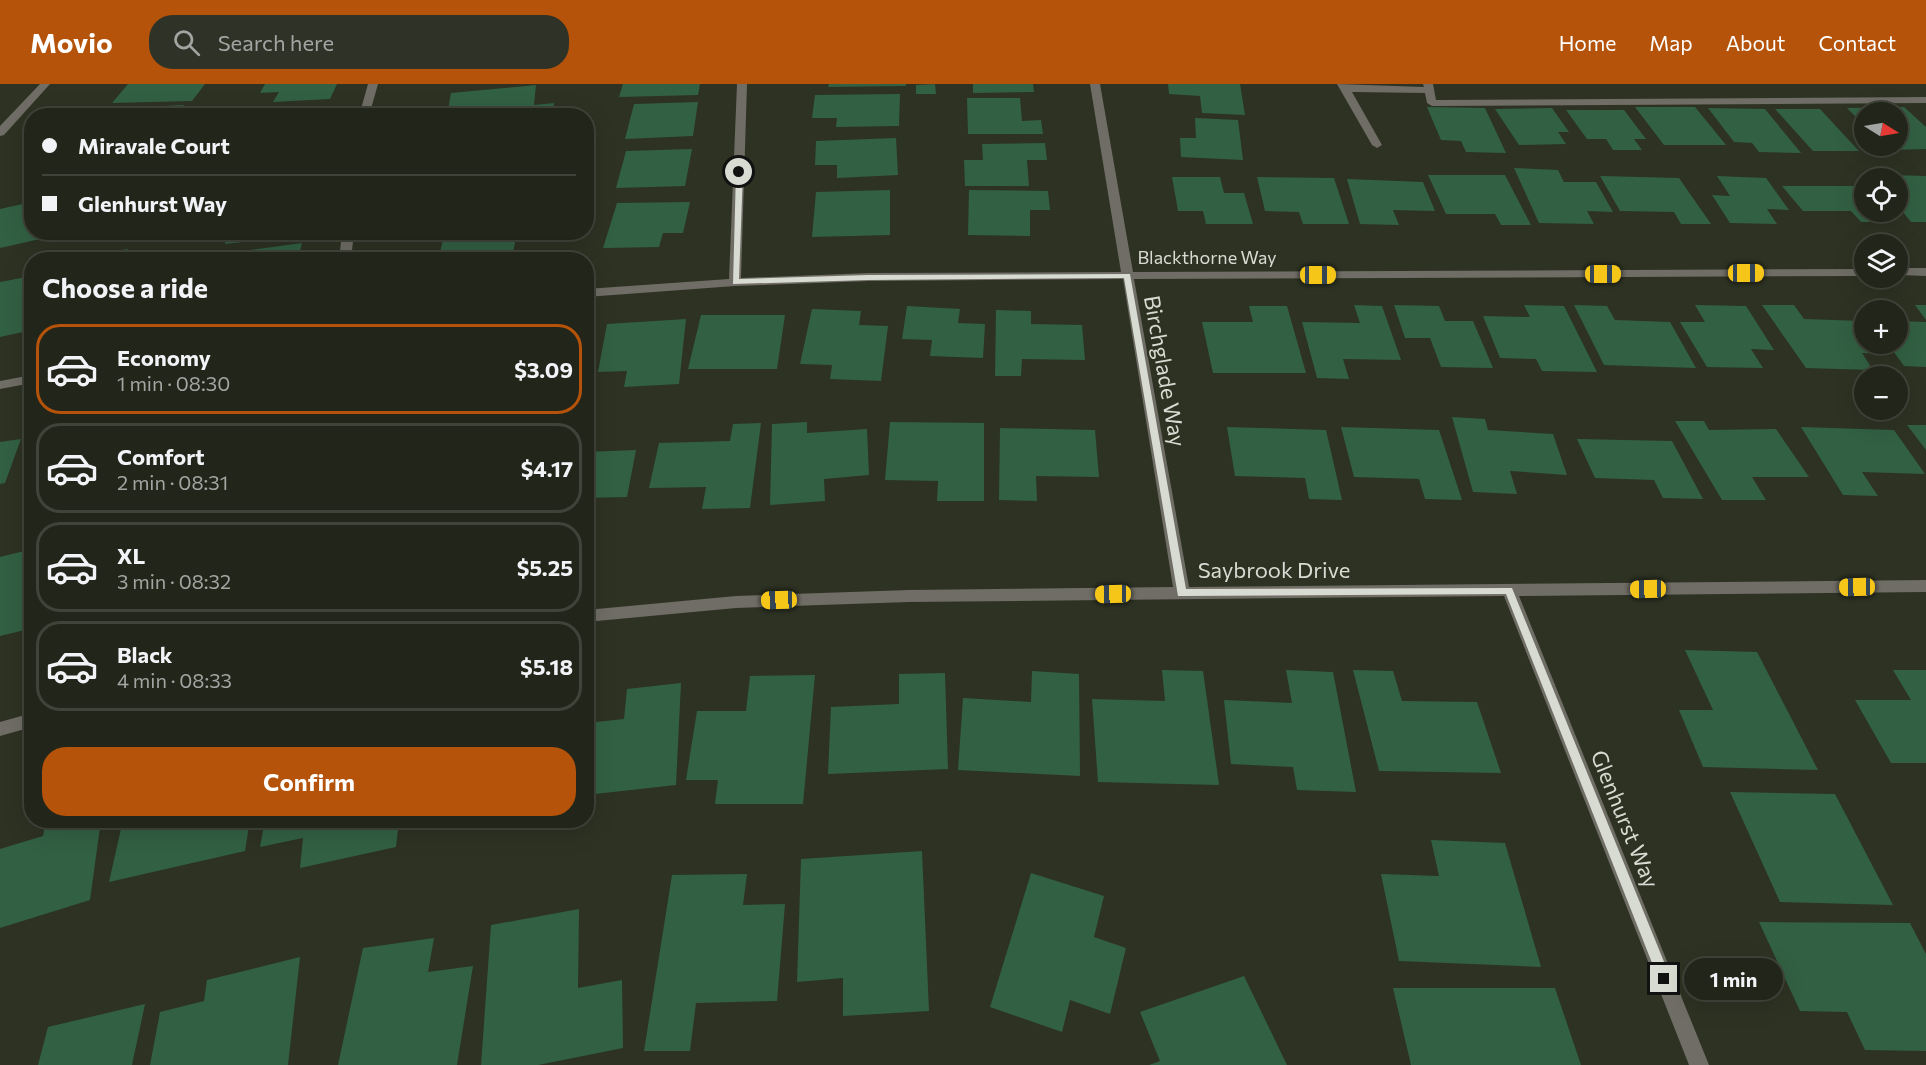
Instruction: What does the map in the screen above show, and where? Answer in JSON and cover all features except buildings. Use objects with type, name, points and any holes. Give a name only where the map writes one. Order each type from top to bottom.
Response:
[{"type":"street","points":[[0,133],[45,84]]},
{"type":"street","points":[[366,108],[373,84]]},
{"type":"street","points":[[735,282],[742,84]]},
{"type":"street","name":"Birchglade Way","points":[[1095,84],[1182,593]]},
{"type":"street","points":[[1377,145],[1344,87],[1428,87],[1432,103],[1926,100]]},
{"type":"street","name":"Blackthorne Way","points":[[594,292],[735,282],[868,278],[1854,272]]},
{"type":"street","points":[[1908,272],[1926,272]]},
{"type":"street","points":[[0,385],[24,380]]},
{"type":"street","name":"Saybrook Drive","points":[[594,615],[736,602],[909,596],[1926,586]]},
{"type":"street","name":"Glenhurst Way","points":[[1509,590],[1699,1065]]},
{"type":"street","points":[[0,729],[24,722]]},
{"type":"route","points":[[739,172],[735,282],[868,278],[1127,276],[1182,593],[1509,590],[1664,979]]}]
